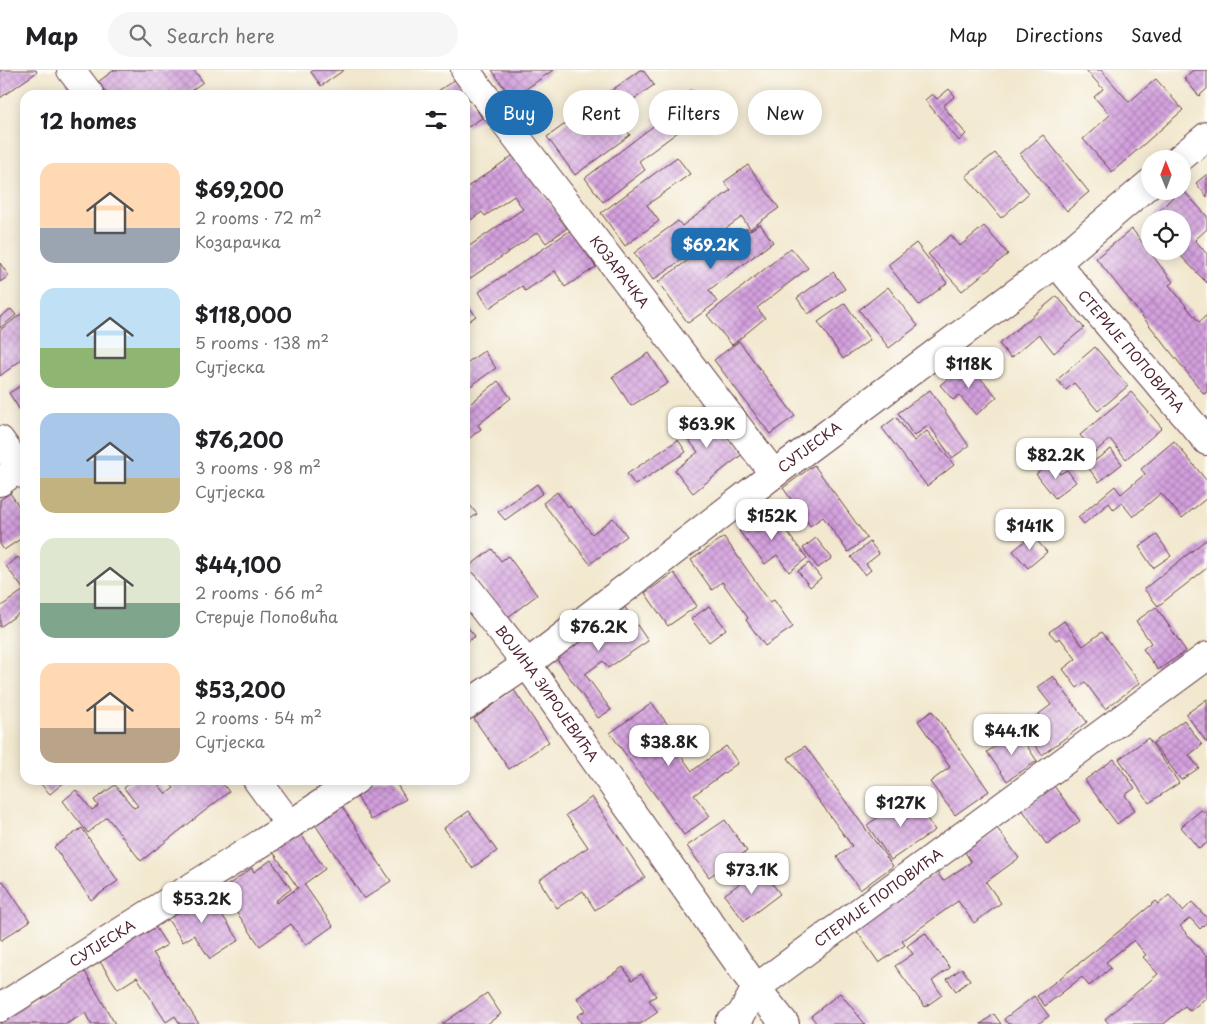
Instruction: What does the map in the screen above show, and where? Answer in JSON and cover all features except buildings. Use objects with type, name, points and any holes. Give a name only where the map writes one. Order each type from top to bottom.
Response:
[{"type":"street","points":[[71,70],[86,90]]},
{"type":"street","name":"КОЗАРАЧКА","points":[[464,70],[774,474]]},
{"type":"street","points":[[1190,150],[1207,136]]},
{"type":"street","name":"СУТЈЕСКА","points":[[470,703],[527,664],[774,474],[1056,262],[1141,191]]},
{"type":"street","name":"СТЕРИЈЕ ПОПОВИЋА","points":[[1056,262],[1207,442]]},
{"type":"street","points":[[0,440],[15,475]]},
{"type":"street","name":"ВОЈИНА ЗИРОЈЕВИЋА","points":[[470,591],[527,664],[756,988],[785,1024]]},
{"type":"street","name":"СТЕРИЈЕ ПОПОВИЋА","points":[[729,1024],[741,1015],[756,988],[1207,656]]},
{"type":"street","points":[[261,785],[290,825]]},
{"type":"street","name":"СУТЈЕСКА","points":[[0,1008],[290,825],[349,785]]}]
